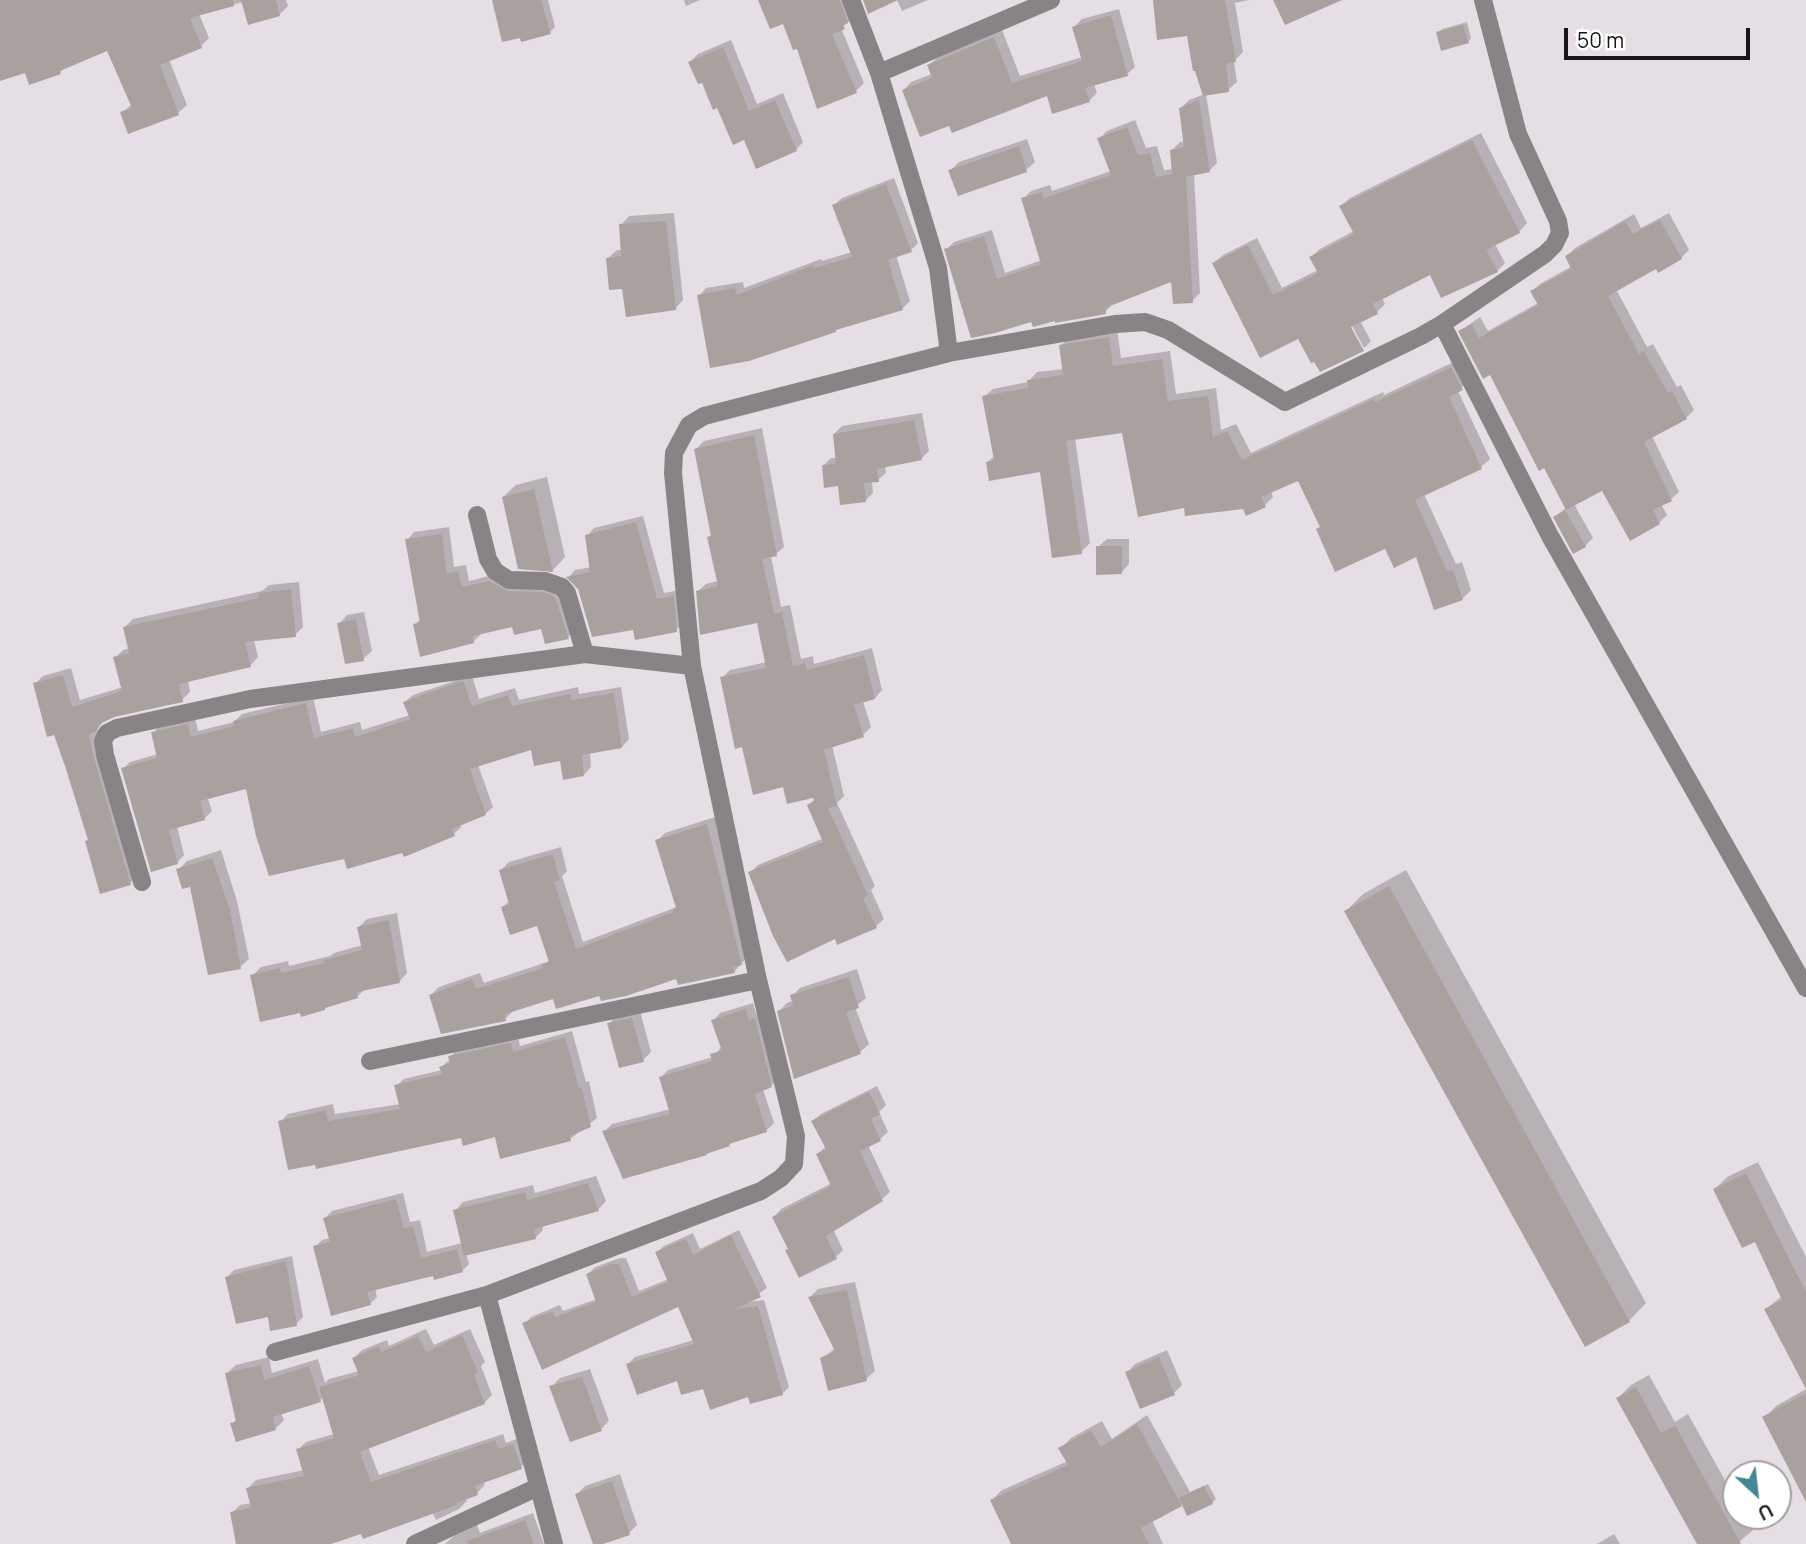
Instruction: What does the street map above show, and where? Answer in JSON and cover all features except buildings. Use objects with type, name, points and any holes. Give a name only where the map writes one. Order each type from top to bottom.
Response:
[{"type":"street","points":[[851,0],[880,73],[937,268],[948,353]]},
{"type":"street","points":[[880,73],[1051,0]]},
{"type":"street","points":[[275,1352],[486,1295],[761,1191],[794,1164],[796,1136],[758,980],[692,666],[673,473],[674,453],[689,425],[724,409],[948,353],[1115,324],[1144,322],[1168,330],[1285,402],[1421,336],[1545,254],[1560,233],[1558,221],[1518,134],[1483,0]]},
{"type":"street","points":[[1442,324],[1550,536],[1806,988]]},
{"type":"street","points":[[477,515],[488,559],[495,571],[509,580],[545,581],[562,587],[567,593],[585,654]]},
{"type":"street","points":[[142,882],[105,755],[103,741],[107,733],[153,719],[250,699],[585,654],[692,666]]},
{"type":"street","points":[[370,1061],[758,980]]},
{"type":"street","points":[[486,1295],[554,1544]]},
{"type":"street","points":[[415,1544],[538,1487]]}]
